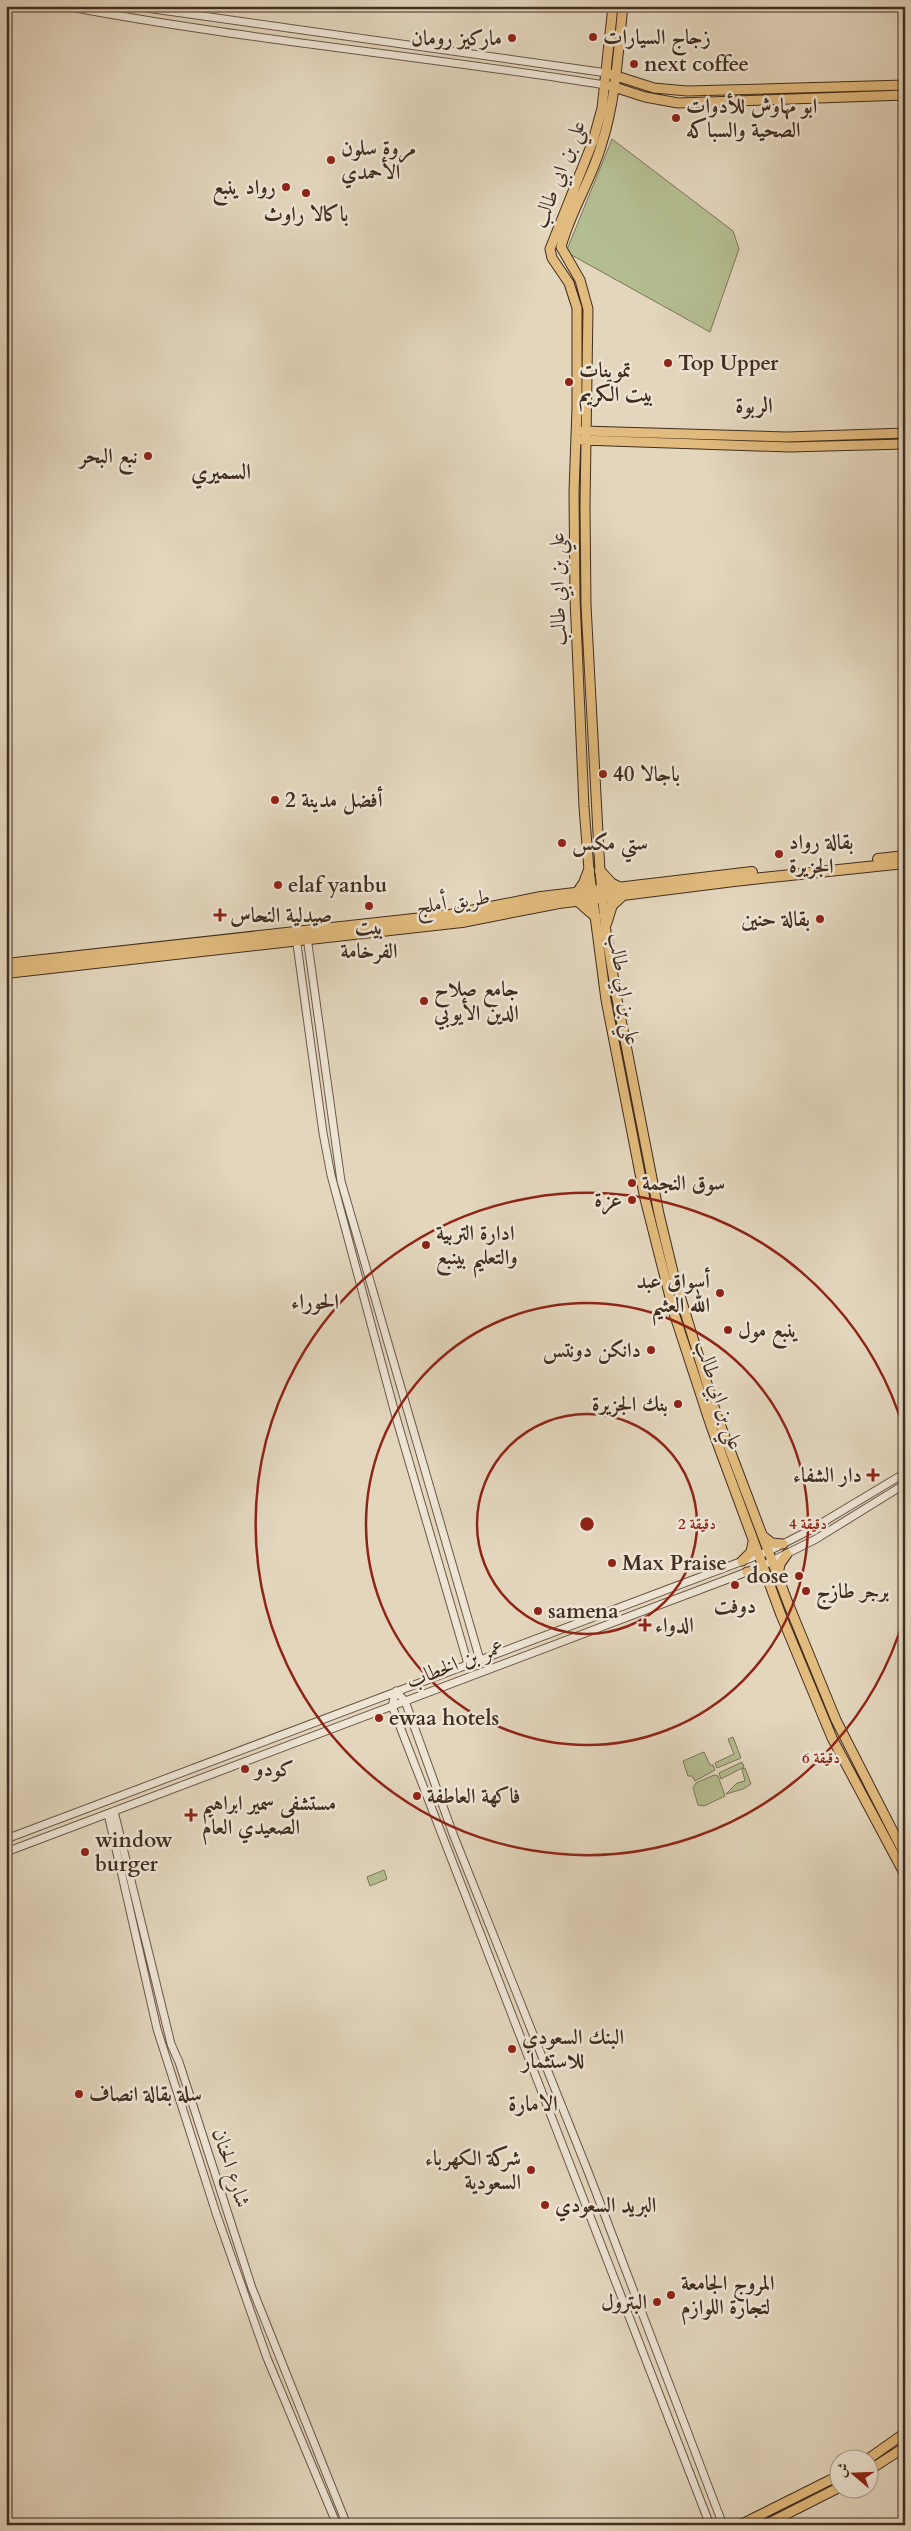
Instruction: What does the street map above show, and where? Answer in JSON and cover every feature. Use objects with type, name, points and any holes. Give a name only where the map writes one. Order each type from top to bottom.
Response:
[{"type":"highway","name":"طريق أملج","points":[[621,892],[723,874],[905,856]]},
{"type":"highway","name":"طريق أملج","points":[[6,964],[296,935],[462,922],[559,903],[578,897],[905,864]]},
{"type":"highway","points":[[595,916],[578,897],[584,883],[595,870],[621,892],[612,905],[606,924]]},
{"type":"highway","name":"طريق أملج","points":[[6,974],[296,935]]},
{"type":"main road","points":[[611,75],[613,6]]},
{"type":"main road","points":[[611,75],[623,6]]},
{"type":"main road","name":"علي بن ابي طالب","points":[[611,75],[602,146],[561,248],[580,280],[588,309],[586,605],[597,895],[595,916],[606,1000],[656,1250],[711,1426],[802,1671],[832,1738],[905,1875]]},
{"type":"main road","points":[[611,75],[654,88],[687,91],[905,85]]},
{"type":"main road","name":"علي بن ابي طالب","points":[[595,870],[584,807],[577,653],[574,492],[577,308],[569,283],[552,258],[550,249],[593,141],[610,86]]},
{"type":"main road","points":[[610,86],[645,97],[678,102],[905,95]]},
{"type":"main road","points":[[576,435],[783,436],[905,433]]},
{"type":"main road","points":[[587,435],[789,447],[905,444]]},
{"type":"main road","name":"علي بن ابي طالب","points":[[597,895],[606,924],[617,999],[667,1250],[717,1416],[778,1577],[836,1720],[905,1855]]},
{"type":"main road","points":[[763,1536],[772,1543],[783,1544]]},
{"type":"main road","points":[[742,1561],[751,1552],[752,1540]]},
{"type":"main road","points":[[778,1577],[780,1564],[787,1554]]},
{"type":"main road","points":[[747,1572],[760,1572],[768,1581]]},
{"type":"main road","points":[[878,2451],[905,2433]]},
{"type":"main road","points":[[878,2465],[905,2447]]},
{"type":"main road","points":[[740,2525],[828,2481]]},
{"type":"main road","points":[[765,2525],[828,2493]]},
{"type":"street","points":[[65,6],[227,32],[522,71],[610,86]]},
{"type":"street","points":[[132,6],[611,75]]},
{"type":"street","points":[[307,934],[341,1181],[480,1660]]},
{"type":"street","points":[[296,935],[323,1133],[331,1175],[399,1426],[468,1664]]},
{"type":"street","name":"عمر بن الخطاب","points":[[6,1839],[769,1551],[905,1473]]},
{"type":"street","name":"عمر بن الخطاب","points":[[6,1852],[747,1572],[787,1554],[905,1484]]},
{"type":"street","points":[[396,1691],[404,1701],[453,1834],[595,2191],[723,2525]]},
{"type":"street","points":[[396,1691],[392,1706],[710,2525]]},
{"type":"street","name":"شارع الحنان","points":[[111,1813],[157,2029],[222,2230],[267,2358],[337,2525]]},
{"type":"street","name":"شارع الحنان","points":[[111,1813],[171,2044],[183,2074],[252,2288],[348,2525]]},
{"type":"green space","points":[[612,139],[733,231],[739,249],[710,332],[566,252]]},
{"type":"green space","points":[[733,1737],[741,1758],[717,1768],[715,1763],[734,1754],[728,1739]]},
{"type":"green space","points":[[704,1752],[710,1765],[713,1765],[715,1770],[695,1781],[692,1776],[688,1776],[683,1761]]},
{"type":"green space","points":[[742,1762],[744,1767],[721,1779],[719,1773]]},
{"type":"green space","points":[[745,1768],[751,1784],[743,1789],[726,1794],[737,1783],[745,1781],[742,1769]]},
{"type":"green space","points":[[714,1775],[718,1776],[725,1796],[704,1806],[698,1805],[693,1788],[696,1783]]},
{"type":"green space","points":[[384,1870],[387,1879],[370,1886],[367,1877]]},
{"type":"place","name":"زجاج السيارات","points":[[593,37]]},
{"type":"place","name":"ماركيز رومان","points":[[512,38]]},
{"type":"place","name":"next coffee","points":[[634,64]]},
{"type":"place","name":"ابو مهاوش للأدوات الصحية والسباكه","points":[[676,118]]},
{"type":"place","name":"مروة سلون الأحمدي","points":[[331,160]]},
{"type":"place","name":"رواد ينبع","points":[[286,187]]},
{"type":"place","name":"باكالا راوث","points":[[306,193]]},
{"type":"place","name":"Top Upper","points":[[668,363]]},
{"type":"place","name":"تموينات بيت الكريم","points":[[569,382]]},
{"type":"place","name":"نبع البحر","points":[[148,456]]},
{"type":"place","name":"باجالا 40","points":[[603,774]]},
{"type":"place","name":"2 أفضل مدينة","points":[[275,800]]},
{"type":"place","name":"ستي مكس","points":[[562,843]]},
{"type":"place","name":"بقالة رواد الجزيرة","points":[[779,854]]},
{"type":"place","name":"elaf yanbu","points":[[278,885]]},
{"type":"place","name":"بيت الفرخامة","points":[[369,906]]},
{"type":"place","name":"صيدلية النحاس","points":[[220,915]]},
{"type":"place","name":"بقالة حنين","points":[[820,919]]},
{"type":"place","name":"جامع صلاح الدين الأيوبي","points":[[424,1001]]},
{"type":"place","name":"سوق النجمة","points":[[632,1183]]},
{"type":"place","name":"عزة","points":[[632,1200]]},
{"type":"place","name":"ادارة التربية والتعليم بينبع","points":[[426,1245]]},
{"type":"place","name":"أسواق عبد الله العثيم","points":[[720,1293]]},
{"type":"place","name":"ينبع مول","points":[[728,1330]]},
{"type":"place","name":"دانكن دونتس","points":[[651,1350]]},
{"type":"place","name":"بنك الجزيرة","points":[[678,1404]]},
{"type":"place","name":"دار الشفاء","points":[[873,1475]]},
{"type":"place","name":"Max Praise","points":[[612,1563]]},
{"type":"place","name":"dose","points":[[799,1576]]},
{"type":"place","name":"دوفت","points":[[735,1585]]},
{"type":"place","name":"برجر طازج","points":[[806,1591]]},
{"type":"place","name":"samena","points":[[538,1611]]},
{"type":"place","name":"الدواء","points":[[645,1625]]},
{"type":"place","name":"ewaa hotels","points":[[379,1718]]},
{"type":"place","name":"كودو","points":[[245,1769]]},
{"type":"place","name":"فاكهة العاطفة","points":[[417,1796]]},
{"type":"place","name":"مستشفى سمير ابراهيم الصعيدي العام","points":[[191,1815]]},
{"type":"place","name":"window burger","points":[[85,1852]]},
{"type":"place","name":"البنك السعودي للاستثمار","points":[[512,2049]]},
{"type":"place","name":"سلة بقالة انصاف","points":[[79,2094]]},
{"type":"place","name":"شركة الكهرباء السعودية","points":[[531,2170]]},
{"type":"place","name":"البريد السعودي","points":[[545,2205]]},
{"type":"place","name":"المروج الجامعة لتجارة اللوازم","points":[[671,2295]]},
{"type":"place","name":"البترول","points":[[657,2302]]},
{"type":"district","name":"الربوة","points":[[754,406]]},
{"type":"district","name":"السميري","points":[[221,472]]},
{"type":"district","name":"الحوراء","points":[[315,1302]]},
{"type":"district","name":"الامارة","points":[[533,2104]]}]
